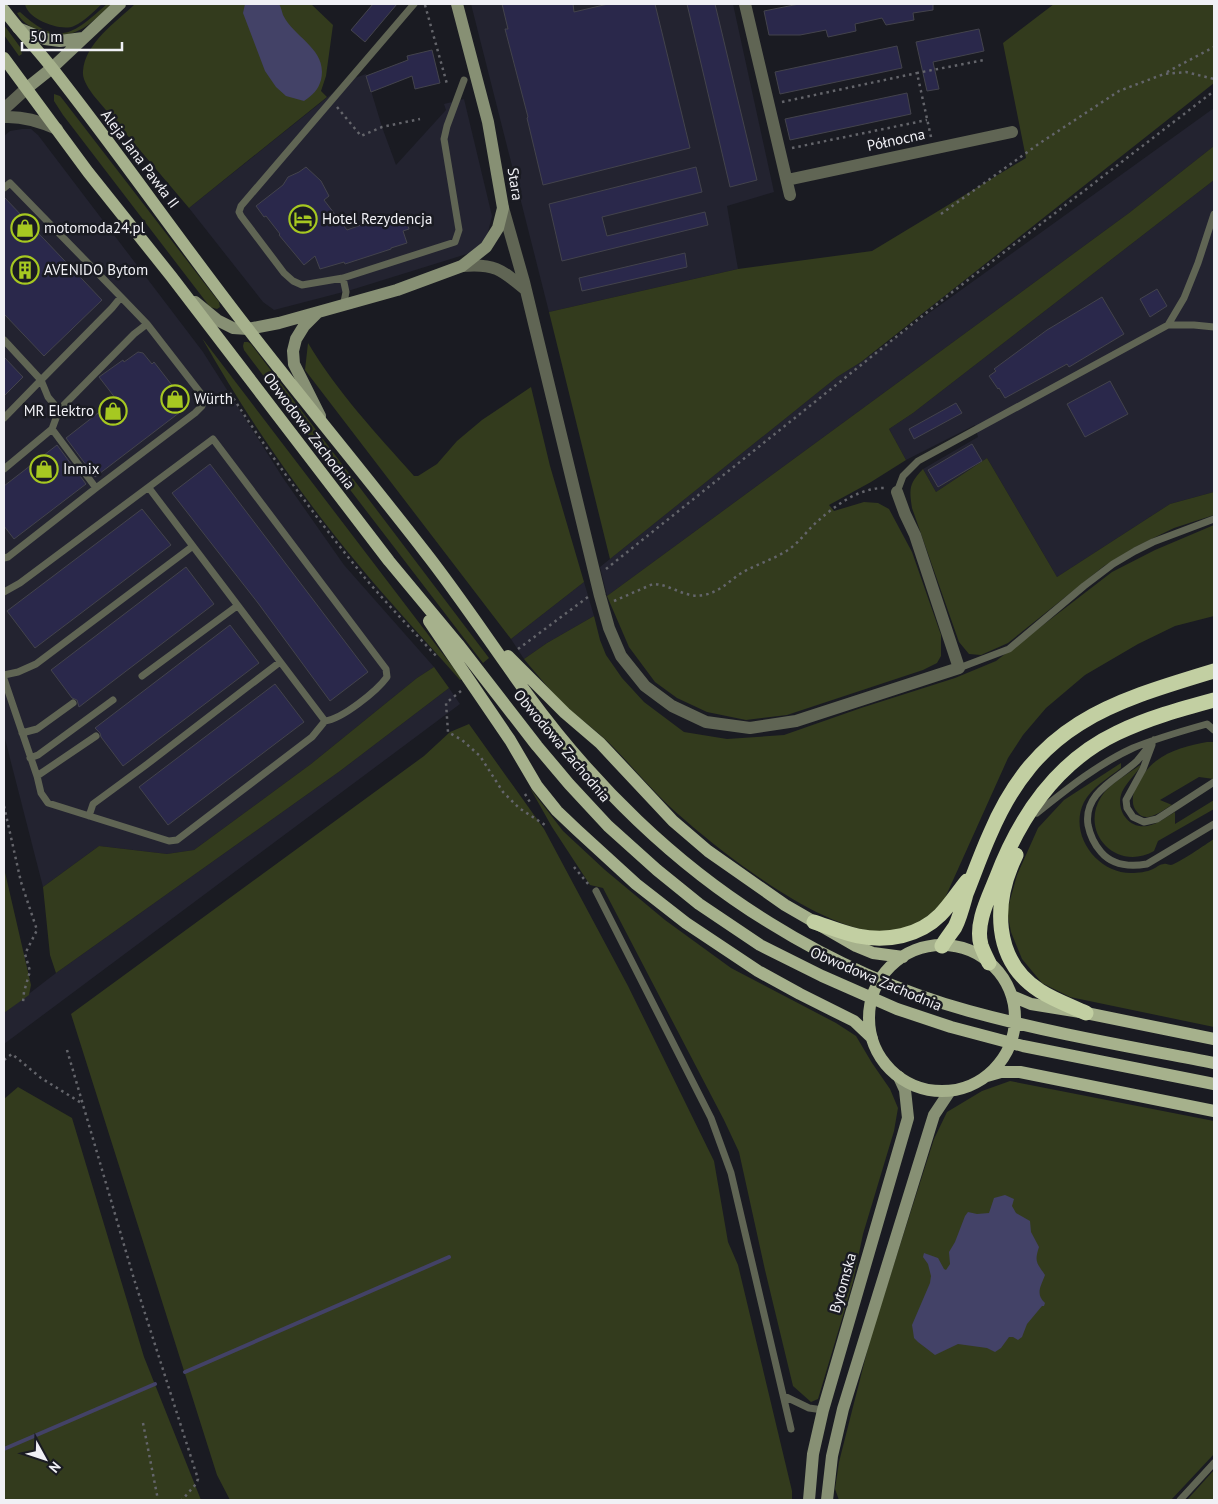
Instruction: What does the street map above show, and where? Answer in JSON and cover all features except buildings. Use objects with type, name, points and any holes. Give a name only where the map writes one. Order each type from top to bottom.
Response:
[{"type":"highway","points":[[942,946],[958,921],[974,872],[995,821],[1012,791],[1030,766],[1051,744],[1085,719],[1105,709],[1136,696],[1214,671]]},
{"type":"highway","points":[[989,963],[981,946],[982,917],[1021,823],[1050,784],[1078,758],[1115,734],[1147,720],[1214,700]]},
{"type":"highway","points":[[1050,784],[1014,859],[1000,909],[1002,936],[1006,950],[1012,960],[1032,984],[1047,995],[1086,1013]]},
{"type":"highway","points":[[814,922],[857,936],[870,938],[881,939],[912,933],[942,913],[974,872]]},
{"type":"main road","name":"Aleja Jana Pawła II","points":[[4,10],[52,68],[248,329]]},
{"type":"main road","points":[[4,58],[88,172],[171,276]]},
{"type":"main road","name":"Obwodowa Zachodnia","points":[[171,276],[389,561],[458,644],[569,784],[631,848],[699,904],[740,933],[787,959],[897,1008],[951,1027],[1023,1046],[1214,1084]]},
{"type":"main road","name":"Obwodowa Zachodnia","points":[[248,329],[441,572],[528,696],[583,762],[627,811],[662,843],[731,897],[770,923],[828,955],[889,983],[964,1010],[1025,1025],[1214,1063]]},
{"type":"main road","points":[[389,561],[506,734],[537,786],[557,811],[636,884],[686,923],[758,971],[854,1021],[872,1038]]},
{"type":"main road","points":[[486,634],[565,713],[600,744],[673,821],[736,872],[785,905],[866,950],[879,954],[903,957]]},
{"type":"main road","points":[[983,1079],[993,1070],[1009,1048],[1015,1022],[1012,996],[1003,978],[989,963],[975,953],[959,948],[929,947],[903,957],[886,972],[874,992],[870,1007],[870,1022],[872,1038],[882,1059],[898,1077],[910,1084],[936,1091],[950,1091],[967,1087],[983,1079],[990,1074],[1020,1072],[1214,1110]]},
{"type":"main road","points":[[1012,996],[1031,1004],[1214,1039]]},
{"type":"street","points":[[4,109],[52,68],[120,4]]},
{"type":"street","name":"Stara","points":[[171,276],[200,307],[217,320],[233,328],[248,329],[317,313],[397,290],[462,266],[486,247],[498,228],[504,208],[488,122],[470,78],[456,4]]},
{"type":"street","points":[[746,4],[790,195]]},
{"type":"street","points":[[18,28],[45,38],[60,41],[84,38]]},
{"type":"street","points":[[4,117],[17,116],[40,121],[57,129]]},
{"type":"street","name":"Północna","points":[[787,180],[1012,132]]},
{"type":"street","points":[[504,208],[609,628],[622,656],[645,686],[672,706],[706,722],[750,728],[796,721],[959,668],[916,534],[905,514],[897,492]]},
{"type":"street","points":[[462,266],[479,265],[498,268],[526,290]]},
{"type":"street","points":[[317,313],[304,326],[296,340],[293,351],[294,364],[326,428]]},
{"type":"street","name":"Bytomska","points":[[809,1500],[813,1454],[823,1410],[908,1118],[905,1090],[898,1077]]},
{"type":"street","points":[[827,1500],[832,1456],[842,1409],[934,1115],[950,1091]]},
{"type":"lane","points":[[414,4],[241,206],[240,216],[293,281],[302,285],[343,278],[455,242],[460,230],[444,139],[447,126],[470,78]]},
{"type":"lane","points":[[4,188],[10,183],[147,324],[202,395],[202,406],[195,413],[8,557],[4,558]]},
{"type":"lane","points":[[1168,325],[1184,298],[1214,214]]},
{"type":"lane","points":[[339,306],[344,302],[346,292],[343,278]]},
{"type":"lane","points":[[4,418],[121,297]]},
{"type":"lane","points":[[4,469],[52,429],[59,410],[134,334],[147,324]]},
{"type":"lane","points":[[897,492],[903,476],[918,462],[1168,325],[1194,324],[1214,328]]},
{"type":"lane","points":[[4,340],[41,380],[48,397],[59,410]]},
{"type":"lane","points":[[52,429],[96,488]]},
{"type":"lane","points":[[4,592],[20,584],[213,439],[386,669],[387,677],[380,686],[335,720],[325,721],[312,736],[178,840],[169,841],[48,803],[41,793],[4,680]]},
{"type":"lane","points":[[149,488],[325,721]]},
{"type":"lane","points":[[959,668],[1009,649],[1084,586],[1113,564],[1135,551],[1153,542],[1214,519]]},
{"type":"lane","points":[[4,675],[18,672],[36,664],[193,546]]},
{"type":"lane","points":[[142,676],[237,606]]},
{"type":"lane","points":[[89,816],[93,804],[146,766],[280,662]]},
{"type":"lane","points":[[30,758],[38,756],[113,700]]},
{"type":"lane","points":[[22,733],[38,729],[73,703]]},
{"type":"lane","points":[[1037,813],[1074,784],[1117,756],[1154,740],[1211,723],[1214,730]]},
{"type":"lane","points":[[37,776],[96,736]]},
{"type":"lane","points":[[1154,740],[1143,769],[1126,800],[1127,808],[1133,817],[1144,822],[1157,819],[1214,782]]},
{"type":"lane","points":[[1154,740],[1136,761],[1104,786],[1091,804],[1087,819],[1091,836],[1096,846],[1113,861],[1122,865],[1137,866],[1147,864],[1214,824]]},
{"type":"lane","points":[[596,891],[711,1118],[720,1141],[731,1172],[791,1429]]},
{"type":"lane","points":[[784,1396],[809,1408],[823,1410]]},
{"type":"lane","points":[[1180,1500],[1214,1463]]},
{"type":"path","points":[[424,4],[447,84]]},
{"type":"path","points":[[941,214],[1040,143],[1119,91],[1164,74],[1214,47]]},
{"type":"path","points":[[769,105],[984,60]]},
{"type":"path","points":[[1164,74],[1186,72],[1214,79]]},
{"type":"path","points":[[917,73],[933,148]]},
{"type":"path","points":[[538,634],[597,583],[951,293],[1214,91]]},
{"type":"path","points":[[332,100],[360,136],[382,128],[420,119]]},
{"type":"path","points":[[780,151],[927,120]]},
{"type":"path","points":[[230,393],[294,487],[366,579],[437,657]]},
{"type":"path","points":[[602,604],[627,596],[653,584],[660,584],[691,597],[706,595],[723,588],[744,572],[789,549],[819,519],[853,495],[885,487],[897,492]]},
{"type":"path","points":[[460,689],[466,697]]},
{"type":"path","points":[[446,703],[448,732],[468,744],[480,756],[502,792],[519,808],[545,825]]},
{"type":"path","points":[[522,787],[531,804]]},
{"type":"path","points":[[4,806],[21,882],[37,930],[25,954],[30,970],[23,1002]]},
{"type":"path","points":[[574,867],[596,891]]},
{"type":"path","points":[[68,1050],[134,1279],[198,1479],[182,1500]]},
{"type":"path","points":[[4,1060],[12,1054],[41,1078],[83,1104]]},
{"type":"path","points":[[144,1423],[158,1500]]},
{"type":"shaded area","points":[[245,4],[279,4],[288,23],[320,60],[322,69],[321,80],[315,92],[304,101],[286,96],[276,87],[265,71],[243,13]]},
{"type":"shaded area","points":[[471,4],[733,4],[774,192],[727,206],[738,269],[549,312]]},
{"type":"shaded area","points":[[366,74],[396,165],[446,110],[444,104],[464,99],[492,216],[487,236],[481,245],[470,253],[351,290],[274,310],[263,302],[189,208],[349,80]]},
{"type":"shaded area","points":[[1214,108],[1214,146],[1129,213],[607,596],[600,567],[837,377],[861,362]]},
{"type":"shaded area","points":[[31,129],[38,135],[203,352],[283,478],[344,565],[434,667],[417,678],[311,764],[194,850],[167,854],[99,846],[43,887],[4,735],[4,136],[10,131]]},
{"type":"shaded area","points":[[1214,180],[1214,492],[1170,504],[1057,577],[987,458],[936,492],[923,469],[978,437],[975,425],[906,460],[889,429],[913,413]]},
{"type":"shaded area","points":[[584,582],[594,616],[547,643],[524,659],[511,639]]},
{"type":"shaded area","points":[[449,688],[460,704],[4,1044],[4,1013],[56,973],[340,771]]},
{"type":"shaded area","points":[[1005,1195],[1014,1199],[1012,1206],[1016,1213],[1030,1221],[1031,1232],[1039,1247],[1037,1262],[1045,1275],[1040,1293],[1045,1303],[1044,1306],[1027,1324],[1022,1337],[1018,1340],[1009,1337],[1001,1348],[995,1352],[987,1348],[958,1344],[935,1355],[914,1338],[912,1325],[930,1283],[931,1276],[928,1264],[923,1257],[924,1253],[938,1258],[946,1270],[950,1264],[949,1252],[968,1212],[977,1214],[989,1213],[994,1198]]},
{"type":"green space","points":[[25,4],[102,4],[74,26],[61,27],[53,26],[38,19],[32,15]]},
{"type":"green space","points":[[107,4],[112,4],[87,26],[79,31],[61,35],[50,34],[29,25],[17,13],[20,12],[45,30],[65,33],[85,23]]},
{"type":"green space","points":[[135,4],[311,4],[333,25],[326,76],[321,91],[327,97],[189,208],[94,96],[84,78],[85,61],[95,42]]},
{"type":"green space","points":[[1054,4],[1214,4],[1214,83],[861,362],[837,377],[610,559],[549,312],[738,269],[872,251],[1026,158],[1003,43]]},
{"type":"green space","points":[[4,25],[20,47],[22,54],[19,56],[4,35]]},
{"type":"green space","points":[[54,94],[60,96],[64,101],[219,302],[220,307],[217,309],[210,307],[63,115],[54,101]]},
{"type":"green space","points":[[1214,146],[1214,180],[913,413],[889,429],[906,460],[829,505],[834,511],[864,502],[878,503],[889,509],[912,552],[941,635],[941,656],[937,663],[923,670],[787,715],[746,720],[707,712],[677,698],[655,682],[629,647],[607,596],[1129,213]]},
{"type":"green space","points":[[202,338],[462,679],[460,680],[382,593],[315,510],[256,426]]},
{"type":"green space","points":[[244,342],[251,344],[489,658],[483,663],[244,350]]},
{"type":"green space","points":[[308,343],[345,396],[414,476],[418,476],[437,464],[457,441],[482,420],[531,387],[550,466],[584,582],[511,639],[305,370]]},
{"type":"green space","points":[[987,458],[1057,577],[1170,504],[1214,492],[1214,515],[1174,528],[1137,546],[1104,566],[1008,643],[981,655],[969,654],[959,642],[912,508],[910,491],[915,479],[923,469],[936,492]]},
{"type":"green space","points":[[1214,525],[1214,616],[1175,626],[1138,644],[1085,675],[1046,708],[1023,735],[1008,758],[945,898],[932,912],[917,923],[889,932],[855,927],[827,917],[768,884],[712,843],[668,805],[605,739],[570,710],[524,659],[547,643],[594,616],[606,655],[622,678],[644,702],[684,732],[727,739],[784,735],[955,678],[996,661],[1112,572],[1155,550]]},
{"type":"green space","points":[[434,667],[449,688],[340,771],[56,973],[50,955],[43,887],[99,846],[167,854],[194,850],[311,764],[417,678]]},
{"type":"green space","points":[[469,724],[544,829],[628,986],[714,1161],[728,1242],[738,1265],[792,1491],[792,1500],[230,1500],[217,1475],[71,1014],[424,756],[450,732]]},
{"type":"green space","points":[[1207,742],[1214,742],[1214,779],[1199,777],[1160,800],[1172,805],[1150,817],[1144,817],[1139,814],[1134,807],[1134,793],[1141,778],[1151,765],[1174,751]]},
{"type":"green space","points":[[1121,763],[1121,768],[1091,792],[1084,802],[1080,814],[1080,827],[1083,839],[1097,859],[1119,871],[1142,872],[1151,870],[1161,864],[1175,864],[1214,839],[1214,1027],[1070,997],[1042,983],[1022,959],[1011,932],[1007,911],[1017,875],[1038,828],[1064,800]]},
{"type":"green space","points":[[1140,765],[1120,798],[1122,811],[1129,821],[1134,824],[1140,826],[1151,825],[1175,812],[1175,824],[1214,800],[1214,809],[1158,841],[1154,851],[1140,856],[1127,856],[1115,853],[1105,845],[1098,835],[1095,824],[1095,811],[1104,792]]},
{"type":"green space","points":[[530,788],[563,831],[605,870],[665,920],[731,968],[836,1023],[856,1036],[890,1089],[898,1108],[894,1131],[863,1234],[853,1282],[818,1399],[811,1402],[793,1386],[739,1152],[724,1120],[603,888],[590,885],[552,827]]},
{"type":"green space","points":[[4,868],[31,985],[29,995],[4,1013]]},
{"type":"green space","points":[[1010,1081],[1214,1121],[1214,1454],[1171,1500],[839,1500],[835,1489],[839,1462],[871,1336],[934,1139],[947,1112],[982,1091]]},
{"type":"green space","points":[[18,1087],[72,1118],[144,1357],[201,1500],[4,1500],[4,1099]]},
{"type":"green space","points":[[1214,1470],[1214,1500],[1187,1500]]},
{"type":"waterway","points":[[185,1372],[449,1257]]},
{"type":"waterway","points":[[4,1449],[155,1384]]},
{"type":"place","name":"Hotel Rezydencja","points":[[303,219]]},
{"type":"place","name":"motomoda24.pl","points":[[25,228]]},
{"type":"place","name":"AVENIDO Bytom","points":[[25,270]]},
{"type":"place","name":"Würth","points":[[175,399]]},
{"type":"place","name":"MR Elektro","points":[[113,411]]},
{"type":"place","name":"Inmix","points":[[44,469]]}]
